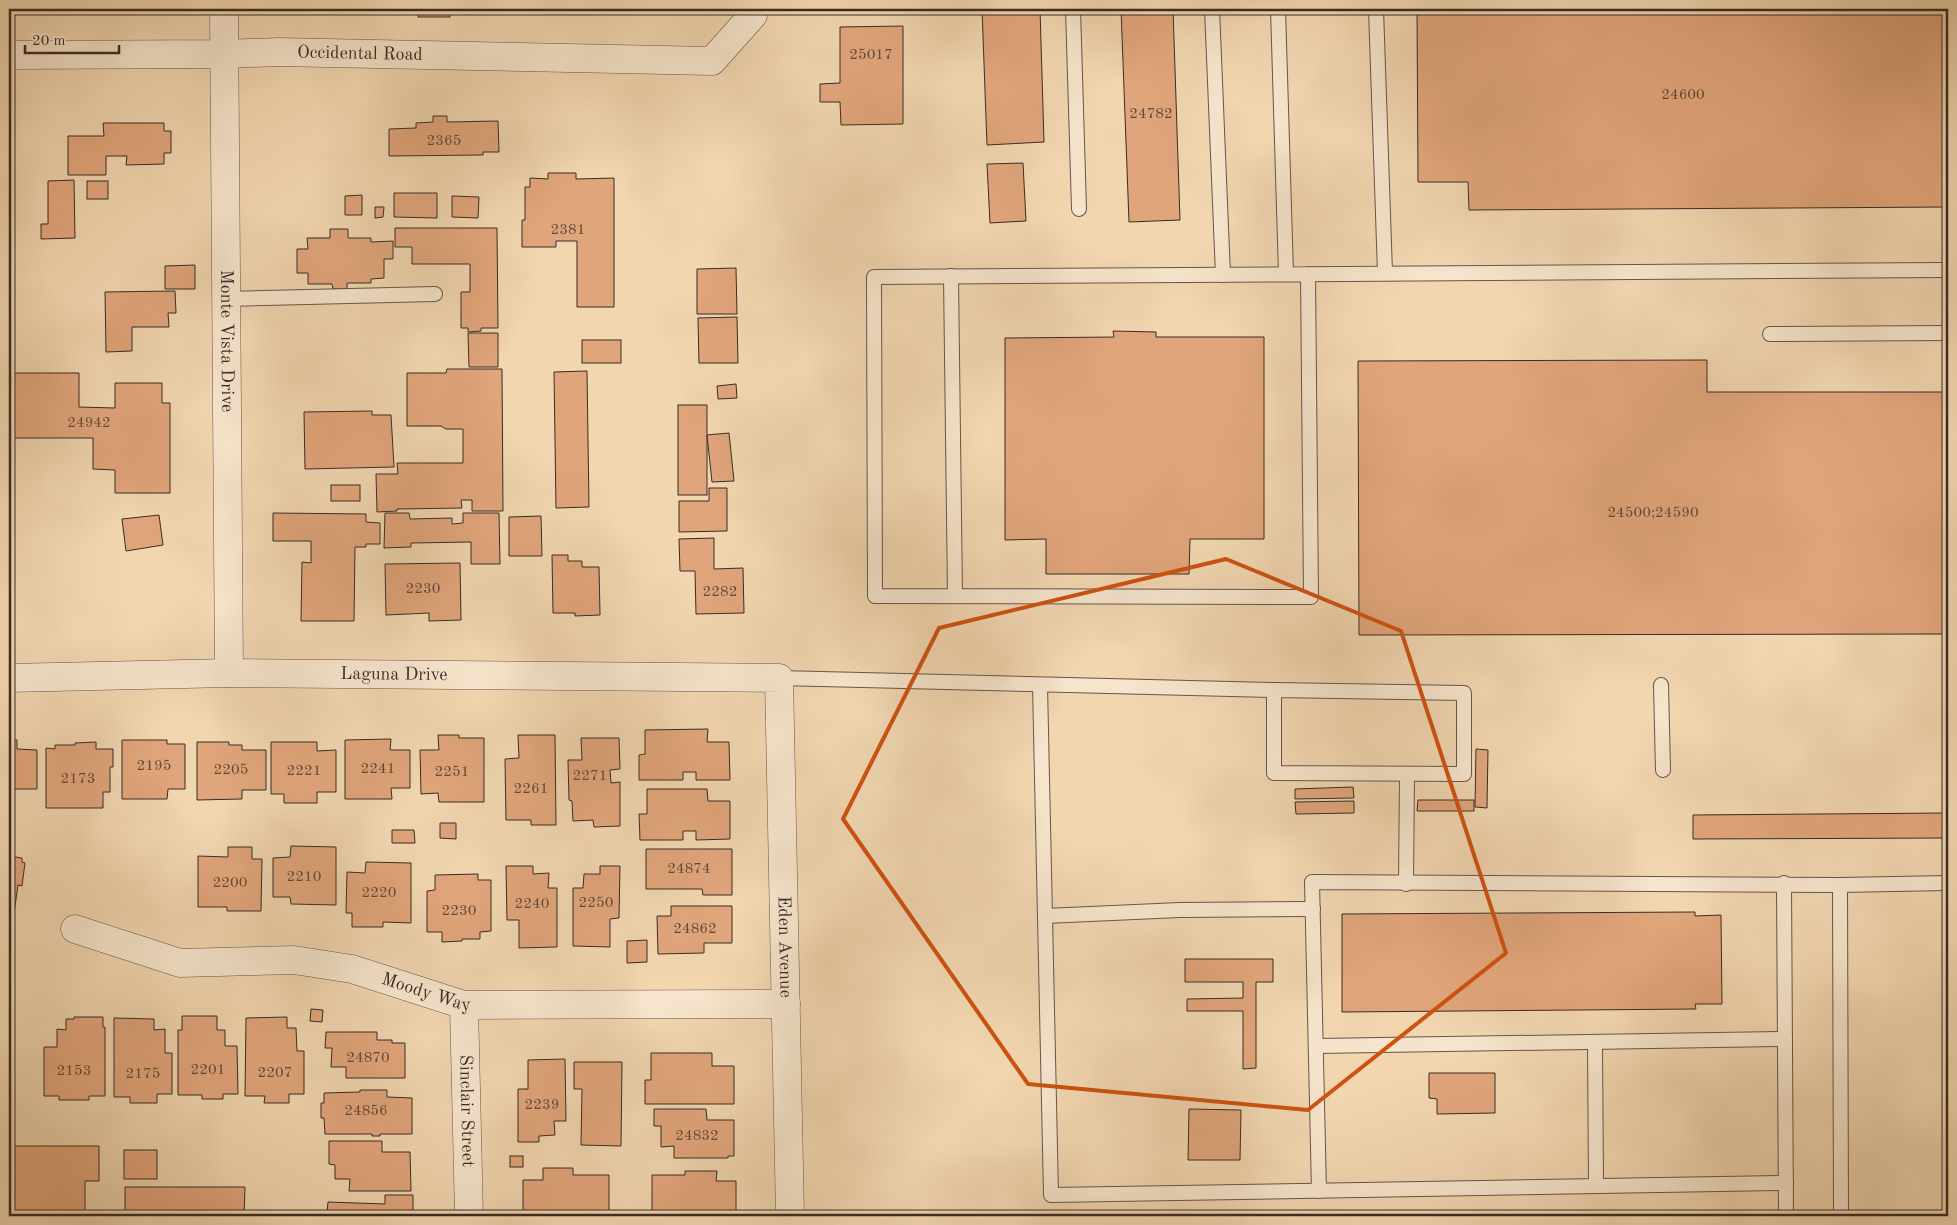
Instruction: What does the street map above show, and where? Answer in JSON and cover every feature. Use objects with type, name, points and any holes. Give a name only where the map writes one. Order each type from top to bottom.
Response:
[{"type":"street","name":"Monte Vista Drive","points":[[224,9],[230,673]]},
{"type":"street","name":"Occidental Road","points":[[9,55],[288,52],[712,61],[753,15],[753,9]]},
{"type":"street","name":"Laguna Drive","points":[[9,678],[230,673],[779,678]]},
{"type":"street","name":"Eden Avenue","points":[[779,678],[790,1216]]},
{"type":"street","name":"Moody Way","points":[[75,929],[180,963],[294,960],[352,969],[464,1005],[786,1004]]},
{"type":"street","name":"Sinclair Street","points":[[464,1005],[469,1216]]},
{"type":"lane","points":[[1073,9],[1079,209]]},
{"type":"lane","points":[[1212,9],[1223,275]]},
{"type":"lane","points":[[1278,9],[1286,274]]},
{"type":"lane","points":[[1376,9],[1385,273]]},
{"type":"lane","points":[[1308,274],[1311,597],[875,596],[874,277],[1385,273],[1948,270]]},
{"type":"lane","points":[[951,276],[954,596]]},
{"type":"lane","points":[[226,299],[435,294]]},
{"type":"lane","points":[[1770,334],[1948,333]]},
{"type":"lane","points":[[779,678],[1464,693],[1464,774],[1274,773],[1274,690]]},
{"type":"lane","points":[[1040,685],[1051,1195],[1786,1183]]},
{"type":"lane","points":[[1661,685],[1663,770]]},
{"type":"lane","points":[[1406,884],[1407,774]]},
{"type":"lane","points":[[1319,1191],[1312,882],[1406,884],[1784,883],[1840,885],[1948,883]]},
{"type":"lane","points":[[1784,883],[1786,1216]]},
{"type":"lane","points":[[1840,885],[1841,1216]]},
{"type":"lane","points":[[1045,916],[1180,910],[1313,909]]},
{"type":"lane","points":[[1316,1046],[1785,1039]]},
{"type":"lane","points":[[1595,1042],[1596,1186]]},
{"type":"highlighted area","points":[[1226,559],[1401,631],[1506,953],[1308,1110],[1028,1084],[843,819],[939,628]]},
{"type":"building","points":[[418,9],[450,9],[450,17],[418,17]]},
{"type":"building","points":[[982,9],[1040,9],[1044,142],[987,145]]},
{"type":"building","points":[[1121,9],[1173,9],[1180,220],[1129,222]]},
{"type":"building","points":[[1417,9],[1948,9],[1948,207],[1469,210],[1468,182],[1418,182]]},
{"type":"building","points":[[903,26],[903,124],[841,125],[840,102],[820,102],[820,84],[840,83],[840,27]]},
{"type":"building","points":[[433,116],[447,116],[447,122],[498,121],[499,152],[483,152],[483,155],[389,156],[389,129],[416,128],[416,123],[433,122]]},
{"type":"building","points":[[103,123],[164,123],[164,131],[171,131],[171,153],[164,153],[164,164],[126,165],[127,156],[106,156],[106,175],[68,175],[68,136],[104,136]]},
{"type":"building","points":[[1023,163],[1026,221],[990,223],[987,164]]},
{"type":"building","points":[[548,173],[576,173],[576,179],[614,178],[614,307],[577,307],[577,241],[556,241],[556,247],[522,247],[522,220],[525,220],[525,187],[530,187],[530,178],[548,179]]},
{"type":"building","points":[[74,180],[75,238],[41,239],[41,224],[48,224],[48,181]]},
{"type":"building","points":[[87,181],[108,181],[108,199],[87,199]]},
{"type":"building","points":[[394,193],[437,193],[437,218],[394,217]]},
{"type":"building","points":[[362,195],[362,215],[345,215],[345,196]]},
{"type":"building","points":[[452,196],[479,197],[478,218],[452,217]]},
{"type":"building","points":[[375,207],[384,207],[383,217],[375,218]]},
{"type":"building","points":[[395,228],[497,228],[498,328],[481,328],[481,331],[468,332],[468,328],[461,328],[461,292],[470,292],[470,264],[412,264],[412,247],[395,247]]},
{"type":"building","points":[[330,229],[348,229],[348,238],[371,238],[371,242],[393,241],[393,259],[384,259],[384,278],[371,279],[371,283],[347,283],[347,289],[333,289],[332,284],[308,284],[308,273],[297,273],[297,249],[308,249],[307,238],[330,238]]},
{"type":"building","points":[[195,265],[195,289],[165,289],[165,266]]},
{"type":"building","points":[[736,268],[737,314],[697,314],[697,269]]},
{"type":"building","points":[[175,291],[176,313],[168,313],[169,327],[132,327],[132,351],[106,352],[105,292]]},
{"type":"building","points":[[737,317],[738,363],[699,363],[698,318]]},
{"type":"building","points":[[1113,331],[1156,332],[1156,337],[1264,337],[1264,539],[1190,539],[1189,574],[1046,574],[1046,539],[1005,540],[1005,338],[1114,337]]},
{"type":"building","points":[[468,333],[498,333],[498,367],[469,367]]},
{"type":"building","points":[[582,340],[621,340],[621,363],[582,363]]},
{"type":"building","points":[[1707,360],[1707,392],[1948,392],[1948,634],[1359,635],[1358,361]]},
{"type":"building","points":[[447,369],[502,369],[503,511],[472,511],[472,500],[461,500],[462,508],[397,509],[397,511],[377,512],[376,474],[398,474],[397,463],[463,463],[463,429],[446,429],[441,426],[407,426],[407,373],[446,373]]},
{"type":"building","points":[[587,371],[589,507],[556,508],[554,372]]},
{"type":"building","points":[[9,373],[79,373],[79,407],[115,408],[115,383],[162,383],[162,403],[170,403],[170,493],[115,493],[115,470],[93,469],[93,438],[9,438]]},
{"type":"building","points":[[736,384],[737,398],[718,399],[717,386]]},
{"type":"building","points":[[678,405],[707,405],[707,495],[678,495]]},
{"type":"building","points":[[372,411],[372,415],[391,415],[394,467],[305,469],[304,412]]},
{"type":"building","points":[[729,433],[734,481],[712,482],[707,435]]},
{"type":"building","points":[[331,485],[360,485],[360,501],[331,501]]},
{"type":"building","points":[[709,488],[727,488],[727,531],[679,532],[679,501],[709,501]]},
{"type":"building","points":[[273,513],[366,514],[366,522],[380,523],[380,544],[366,544],[366,547],[355,547],[354,621],[301,621],[302,562],[311,563],[311,541],[273,541]]},
{"type":"building","points":[[385,513],[409,513],[410,519],[452,518],[452,524],[463,523],[463,513],[499,513],[500,564],[471,564],[471,542],[411,543],[411,547],[384,548]]},
{"type":"building","points":[[159,515],[163,545],[126,551],[122,519]]},
{"type":"building","points":[[541,516],[542,556],[509,556],[509,517]]},
{"type":"building","points":[[714,538],[714,569],[743,568],[744,613],[696,614],[695,571],[680,571],[679,539]]},
{"type":"building","points":[[552,555],[568,555],[568,561],[582,561],[582,567],[599,567],[600,615],[575,616],[575,613],[553,613]]},
{"type":"building","points":[[460,563],[461,620],[429,621],[429,613],[386,615],[385,564]]},
{"type":"building","points":[[708,729],[707,742],[729,742],[730,780],[696,780],[696,772],[683,772],[683,780],[639,780],[639,755],[645,754],[645,730]]},
{"type":"building","points":[[438,735],[459,735],[459,738],[484,738],[484,802],[439,802],[438,793],[421,794],[420,750],[439,750]]},
{"type":"building","points":[[518,735],[555,735],[556,825],[531,825],[531,820],[506,820],[505,759],[519,758]]},
{"type":"building","points":[[581,738],[619,738],[620,769],[610,770],[611,783],[620,782],[620,826],[594,827],[593,820],[573,821],[572,801],[569,800],[568,760],[582,760]]},
{"type":"building","points":[[391,739],[390,750],[410,750],[410,788],[391,788],[392,799],[345,799],[345,740]]},
{"type":"building","points":[[9,740],[17,740],[17,749],[37,750],[37,789],[9,789]]},
{"type":"building","points":[[122,740],[167,740],[167,744],[185,744],[185,789],[168,789],[167,799],[122,799]]},
{"type":"building","points":[[96,742],[96,749],[113,749],[113,767],[110,767],[110,792],[103,792],[103,808],[46,808],[46,748],[55,749],[55,745]]},
{"type":"building","points":[[197,742],[229,742],[229,745],[242,745],[242,750],[266,750],[266,790],[242,790],[242,799],[197,800]]},
{"type":"building","points":[[271,742],[317,742],[317,751],[336,750],[336,792],[317,792],[317,803],[284,803],[284,794],[271,794]]},
{"type":"building","points":[[1476,749],[1488,750],[1487,808],[1475,807]]},
{"type":"building","points":[[1353,787],[1354,798],[1295,799],[1295,789]]},
{"type":"building","points":[[647,789],[707,789],[708,801],[730,801],[730,839],[696,840],[696,831],[683,831],[683,840],[640,840],[639,814],[647,814]]},
{"type":"building","points":[[1418,800],[1474,800],[1474,811],[1417,811]]},
{"type":"building","points":[[1354,801],[1354,813],[1296,814],[1295,802]]},
{"type":"building","points":[[1948,813],[1948,838],[1693,839],[1693,815]]},
{"type":"building","points":[[440,823],[456,823],[456,839],[440,838]]},
{"type":"building","points":[[392,830],[414,830],[415,843],[392,843]]},
{"type":"building","points":[[291,846],[336,847],[336,905],[291,904],[290,897],[273,897],[273,858],[290,857]]},
{"type":"building","points":[[228,847],[252,847],[252,859],[262,859],[261,911],[227,911],[227,907],[198,907],[198,856],[228,857]]},
{"type":"building","points":[[646,849],[732,849],[732,895],[703,895],[702,889],[646,889]]},
{"type":"building","points":[[9,856],[22,858],[22,862],[25,863],[22,886],[18,885],[13,920],[9,919]]},
{"type":"building","points":[[366,862],[411,863],[411,923],[383,922],[383,927],[352,927],[352,913],[346,913],[347,872],[365,873]]},
{"type":"building","points":[[506,866],[533,866],[533,874],[549,873],[548,888],[557,888],[557,947],[519,948],[519,920],[507,920]]},
{"type":"building","points":[[600,866],[620,866],[619,918],[610,919],[610,947],[573,946],[573,888],[583,888],[584,874],[600,874]]},
{"type":"building","points":[[478,874],[478,880],[491,880],[491,931],[480,932],[480,939],[442,942],[442,932],[427,932],[427,891],[435,890],[435,875]]},
{"type":"building","points":[[671,906],[732,906],[732,943],[704,943],[704,953],[658,954],[657,916],[671,916]]},
{"type":"building","points":[[1695,912],[1695,916],[1721,915],[1722,1004],[1695,1004],[1696,1009],[1342,1012],[1342,914]]},
{"type":"building","points":[[647,940],[647,962],[627,963],[627,941]]},
{"type":"building","points":[[1185,959],[1273,959],[1273,982],[1256,982],[1256,1068],[1243,1069],[1243,1011],[1187,1011],[1187,999],[1243,998],[1243,982],[1185,982]]},
{"type":"building","points":[[311,1009],[323,1010],[322,1022],[310,1021]]},
{"type":"building","points":[[182,1016],[217,1016],[217,1030],[225,1030],[225,1046],[237,1046],[238,1094],[223,1094],[223,1099],[202,1099],[202,1095],[178,1095],[178,1030],[182,1030]]},
{"type":"building","points":[[74,1017],[103,1017],[103,1027],[105,1027],[105,1096],[89,1096],[89,1100],[59,1100],[59,1096],[44,1096],[44,1047],[57,1047],[57,1029],[66,1030],[66,1019],[74,1019]]},
{"type":"building","points":[[287,1017],[287,1028],[296,1028],[297,1051],[304,1051],[304,1094],[289,1094],[289,1103],[264,1103],[265,1096],[245,1096],[246,1018]]},
{"type":"building","points":[[114,1018],[154,1019],[154,1030],[165,1029],[165,1053],[172,1053],[172,1094],[157,1094],[157,1103],[130,1103],[130,1097],[114,1097]]},
{"type":"building","points":[[326,1032],[377,1032],[377,1040],[392,1040],[392,1043],[405,1043],[405,1078],[346,1078],[346,1067],[331,1067],[332,1048],[325,1048]]},
{"type":"building","points":[[651,1053],[712,1053],[712,1066],[734,1066],[734,1104],[645,1104],[645,1080],[651,1080]]},
{"type":"building","points":[[565,1059],[566,1121],[554,1121],[555,1135],[539,1136],[539,1142],[518,1142],[518,1089],[528,1089],[528,1060]]},
{"type":"building","points":[[574,1062],[622,1062],[621,1146],[581,1145],[582,1089],[574,1089]]},
{"type":"building","points":[[1429,1073],[1495,1073],[1495,1113],[1437,1114],[1437,1099],[1429,1098]]},
{"type":"building","points":[[360,1090],[387,1090],[387,1097],[412,1098],[412,1134],[380,1134],[380,1136],[372,1136],[372,1134],[325,1134],[324,1118],[321,1118],[321,1103],[324,1103],[324,1093],[360,1092]]},
{"type":"building","points":[[654,1109],[706,1109],[707,1120],[734,1120],[734,1156],[728,1156],[728,1158],[674,1158],[674,1146],[661,1147],[661,1126],[654,1126]]},
{"type":"building","points":[[1189,1109],[1241,1110],[1240,1160],[1188,1160]]},
{"type":"building","points":[[329,1141],[382,1141],[382,1152],[410,1152],[411,1191],[349,1191],[350,1179],[335,1179],[335,1165],[329,1164]]},
{"type":"building","points":[[9,1146],[99,1146],[99,1181],[85,1181],[85,1216],[9,1216]]},
{"type":"building","points":[[124,1150],[157,1150],[157,1179],[124,1179]]},
{"type":"building","points":[[510,1156],[523,1156],[523,1167],[510,1167]]},
{"type":"building","points":[[543,1168],[573,1168],[573,1175],[609,1175],[609,1215],[523,1215],[523,1180],[543,1180]]},
{"type":"building","points":[[685,1171],[717,1171],[716,1181],[736,1181],[736,1216],[652,1216],[652,1175],[685,1175]]},
{"type":"building","points":[[125,1187],[245,1187],[244,1216],[125,1216]]},
{"type":"building","points":[[385,1195],[413,1195],[413,1216],[323,1216],[323,1212],[327,1212],[328,1202],[385,1204]]}]
